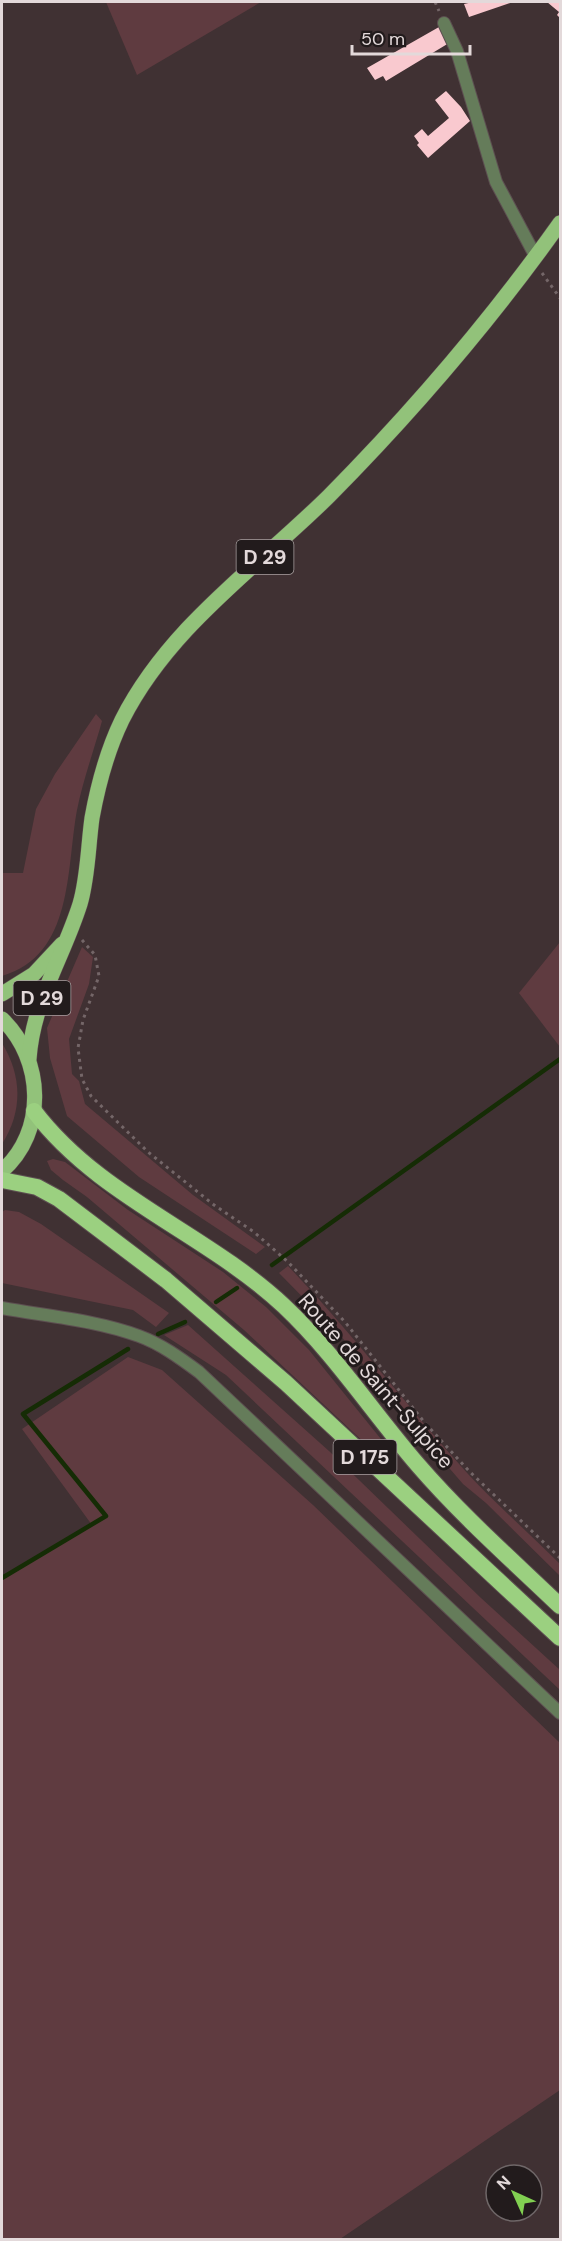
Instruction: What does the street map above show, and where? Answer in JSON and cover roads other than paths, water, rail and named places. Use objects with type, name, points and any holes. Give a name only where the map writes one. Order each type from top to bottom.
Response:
[{"type":"highway","name":"Route de Saint-Sulpice","points":[[34,1111],[66,1146],[114,1186],[212,1250],[283,1305],[321,1344],[381,1422],[450,1500],[561,1606]]},
{"type":"highway","name":"D 175","points":[[2,1180],[37,1187],[59,1199],[166,1280],[245,1346],[561,1638]]},
{"type":"main road","name":"D 29","points":[[29,1059],[34,1018],[59,961],[84,890],[92,818],[103,769],[121,723],[146,678],[189,625],[281,542],[393,429],[495,310],[561,223]]},
{"type":"main road","name":"D 29","points":[[2,994],[34,974],[67,935]]},
{"type":"main road","points":[[2,1018],[20,1041],[29,1059],[35,1093],[34,1111],[20,1150],[2,1171]]},
{"type":"street","points":[[444,23],[457,51],[496,182],[536,257]]},
{"type":"street","points":[[2,1308],[140,1336],[162,1347],[199,1372],[561,1713]]},
{"type":"waterway","points":[[272,1265],[560,1059]]},
{"type":"waterway","points":[[216,1302],[237,1288]]},
{"type":"waterway","points":[[158,1334],[185,1322]]},
{"type":"waterway","points":[[2,1578],[106,1516],[23,1414],[128,1349]]}]
